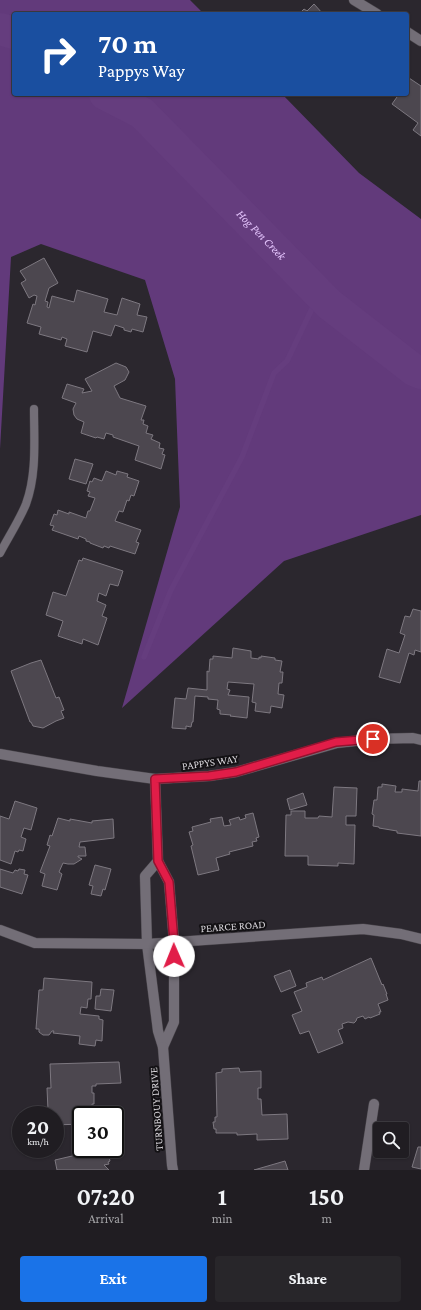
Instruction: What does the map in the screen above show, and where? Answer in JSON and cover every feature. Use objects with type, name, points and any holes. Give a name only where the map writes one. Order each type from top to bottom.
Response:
[{"type":"street","points":[[354,0],[374,12]]},
{"type":"street","points":[[409,33],[421,41]]},
{"type":"street","name":"PAPPYS WAY","points":[[0,754],[97,771],[155,779],[209,776],[236,772],[336,742],[413,738],[421,740]]},
{"type":"street","points":[[155,779],[158,861]]},
{"type":"street","name":"TURNBOUY DRIVE","points":[[163,1047],[174,1022],[174,942],[169,882],[158,861],[145,876],[146,944],[158,1031],[163,1047],[171,1157],[174,1170]]},
{"type":"street","name":"PEARCE ROAD","points":[[0,930],[35,942],[146,944],[363,929],[401,934],[421,939]]},
{"type":"street","points":[[364,1170],[374,1104]]},
{"type":"lane","points":[[0,553],[26,504],[32,478],[34,408]]},
{"type":"shaded area","points":[[0,0],[190,0],[202,12],[12,12],[12,96],[284,96],[359,173],[421,219],[421,515],[284,561],[122,708],[180,507],[175,379],[145,280],[41,244],[11,257],[0,449]]},
{"type":"building","points":[[314,4],[321,12],[301,12],[304,9],[307,11]]},
{"type":"building","points":[[409,78],[421,86],[421,136],[413,130],[418,123],[392,104],[397,97],[396,96],[409,96]]},
{"type":"building","points":[[44,258],[58,283],[49,288],[45,301],[48,302],[47,307],[49,308],[52,296],[74,302],[77,290],[108,299],[104,312],[117,315],[122,298],[140,304],[137,315],[147,317],[143,332],[132,329],[131,332],[115,325],[111,336],[93,331],[87,352],[65,346],[67,339],[62,337],[61,340],[39,334],[41,327],[27,323],[33,304],[35,305],[37,296],[34,295],[29,298],[21,283],[26,280],[20,271]]},
{"type":"building","points":[[116,363],[126,367],[129,372],[125,380],[114,386],[120,398],[146,406],[141,420],[144,420],[143,424],[148,426],[146,433],[153,435],[151,439],[160,443],[159,448],[164,449],[162,454],[165,455],[161,469],[135,460],[139,446],[106,433],[104,439],[81,433],[84,422],[77,419],[74,415],[73,409],[76,403],[62,398],[67,384],[84,389],[82,393],[92,391],[85,379]]},
{"type":"building","points":[[75,459],[93,464],[86,484],[69,479]]},
{"type":"building","points":[[106,471],[116,475],[117,471],[128,474],[127,477],[139,481],[134,496],[131,495],[129,501],[127,500],[123,512],[119,511],[115,521],[141,530],[136,542],[139,543],[135,554],[110,546],[109,548],[104,546],[103,548],[86,541],[86,539],[79,536],[78,539],[52,530],[54,526],[50,525],[54,514],[57,515],[58,510],[86,518],[95,498],[88,496],[90,492],[87,491],[90,481],[92,482],[94,478],[102,481]]},
{"type":"building","points":[[83,558],[123,571],[118,586],[110,584],[106,596],[99,593],[97,601],[106,605],[102,616],[107,618],[98,645],[83,639],[82,644],[58,636],[63,621],[46,615],[53,592],[66,596],[79,560],[82,561]]},
{"type":"building","points":[[413,609],[421,611],[421,652],[415,650],[414,655],[409,653],[400,683],[379,677],[387,649],[399,653],[405,635],[400,633],[405,616],[410,617]]},
{"type":"building","points":[[233,648],[251,651],[251,658],[259,659],[261,656],[275,658],[275,660],[282,661],[280,672],[283,672],[282,683],[279,683],[278,694],[284,695],[282,708],[271,706],[270,713],[255,711],[256,703],[252,702],[254,684],[228,682],[227,689],[230,690],[228,695],[249,697],[247,718],[220,714],[220,710],[217,709],[218,700],[208,699],[208,697],[195,696],[193,722],[191,727],[186,726],[186,729],[172,728],[175,698],[186,699],[188,688],[207,690],[207,671],[209,672],[210,659],[213,659],[213,656],[232,658]]},
{"type":"building","points":[[41,660],[56,698],[59,697],[64,710],[61,711],[64,718],[43,728],[33,726],[30,722],[11,671]]},
{"type":"building","points":[[419,781],[421,781],[421,836],[397,833],[397,831],[373,826],[374,815],[372,814],[374,800],[377,800],[378,787],[382,787],[382,784],[396,786],[395,792],[402,792],[402,789],[418,791]]},
{"type":"building","points":[[334,787],[357,788],[356,816],[346,816],[346,825],[355,825],[354,864],[338,863],[338,866],[308,865],[308,856],[285,856],[286,815],[291,815],[291,811],[305,811],[305,818],[318,818],[319,816],[332,817]]},
{"type":"building","points":[[303,793],[307,805],[290,810],[287,799]]},
{"type":"building","points":[[15,801],[37,808],[31,830],[24,828],[21,837],[26,839],[23,851],[15,851],[11,864],[0,860],[0,816],[9,819]]},
{"type":"building","points":[[253,813],[259,837],[256,838],[257,841],[252,842],[253,846],[229,852],[230,854],[216,858],[219,870],[198,875],[191,846],[193,845],[189,832],[193,831],[192,827],[211,822],[210,819],[222,817],[224,826],[231,825],[229,820],[239,817],[240,820],[246,818],[245,815]]},
{"type":"building","points":[[58,818],[70,821],[70,819],[92,823],[92,821],[113,819],[114,838],[80,842],[79,847],[85,847],[86,856],[78,856],[82,859],[74,864],[63,863],[59,872],[62,874],[57,890],[42,886],[45,874],[40,872],[50,846],[47,845],[50,835],[52,836]]},
{"type":"building","points":[[95,865],[111,869],[105,890],[103,889],[101,896],[91,894],[93,886],[89,885]]},
{"type":"building","points":[[0,869],[13,873],[15,870],[18,871],[19,869],[25,870],[24,874],[28,875],[22,894],[0,887]]},
{"type":"building","points":[[371,958],[382,985],[383,984],[388,1000],[378,1004],[381,1012],[379,1012],[380,1014],[365,1019],[363,1016],[357,1018],[354,1023],[348,1022],[342,1024],[343,1028],[338,1030],[343,1043],[318,1053],[309,1031],[300,1034],[292,1015],[302,1011],[294,992],[307,987],[306,983],[322,977],[323,980]]},
{"type":"building","points":[[290,970],[296,986],[281,992],[274,976]]},
{"type":"building","points":[[44,978],[92,982],[91,999],[88,999],[87,1008],[81,1007],[80,1014],[99,1016],[99,1019],[103,1020],[102,1041],[96,1040],[95,1046],[79,1044],[80,1036],[53,1033],[54,1031],[52,1031],[49,1035],[43,1035],[39,1032],[39,1029],[36,1029],[39,990],[43,990]]},
{"type":"building","points":[[101,989],[114,990],[111,1011],[95,1009],[96,996],[100,996]]},
{"type":"building","points":[[119,1062],[121,1083],[96,1084],[96,1086],[92,1086],[92,1093],[94,1093],[94,1104],[92,1104],[92,1106],[72,1106],[72,1124],[64,1125],[64,1106],[48,1106],[47,1088],[51,1088],[50,1064]]},
{"type":"building","points":[[239,1068],[240,1072],[261,1071],[261,1088],[258,1088],[258,1099],[261,1099],[262,1115],[287,1114],[288,1139],[257,1140],[257,1134],[237,1135],[237,1133],[216,1133],[213,1122],[215,1122],[215,1117],[217,1117],[216,1073],[222,1072],[222,1069]]},
{"type":"building","points":[[418,1147],[421,1147],[421,1169],[412,1167]]},
{"type":"building","points":[[72,1156],[72,1158],[109,1158],[109,1164],[104,1165],[109,1170],[57,1170],[55,1160]]},
{"type":"building","points":[[285,1161],[288,1170],[254,1170]]},
{"type":"waterway","name":"Hog Pen Creek","points":[[0,29],[12,32]]},
{"type":"waterway","name":"Hog Pen Creek","points":[[109,96],[142,113],[329,304],[414,370],[421,373]]},
{"type":"waterway","points":[[144,657],[171,590],[242,457],[274,373],[287,361],[319,294]]},
{"type":"route","points":[[174,956],[169,882],[158,861],[155,779],[209,776],[236,772],[336,742],[373,739]]}]
